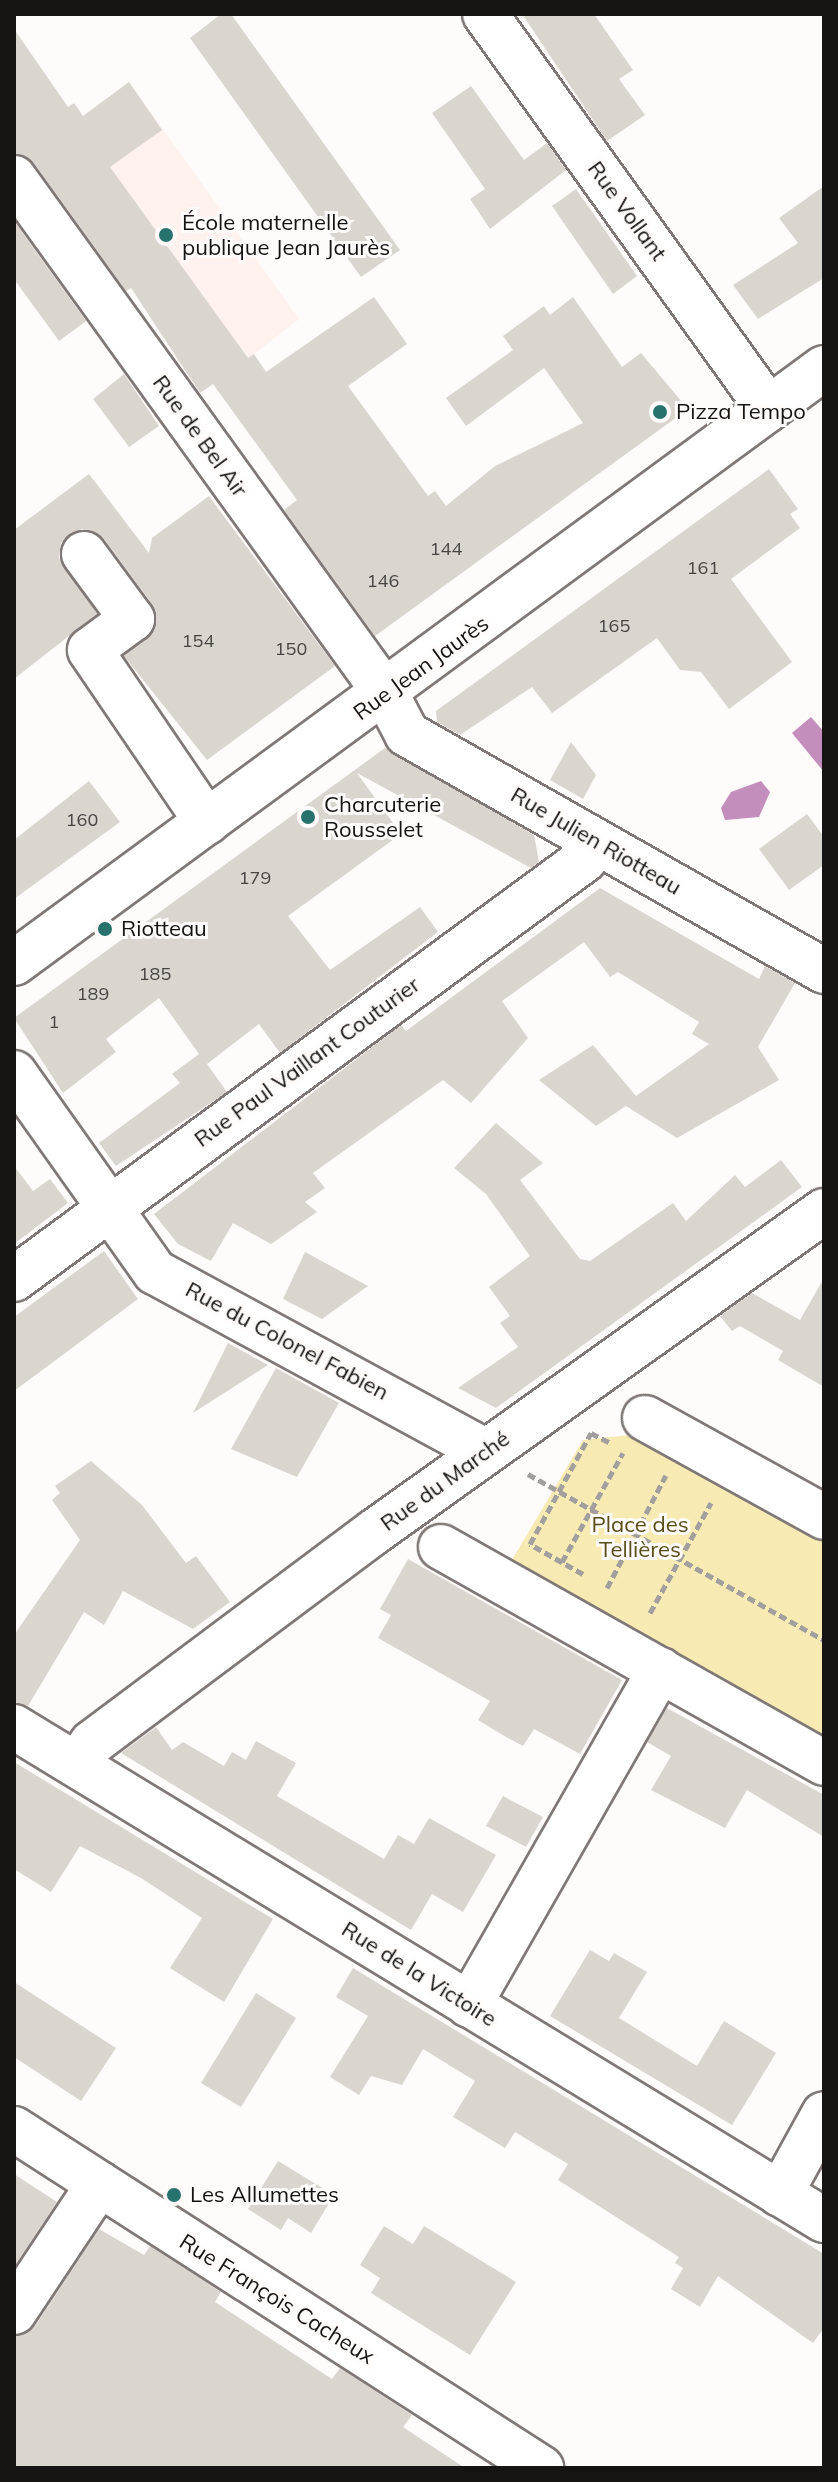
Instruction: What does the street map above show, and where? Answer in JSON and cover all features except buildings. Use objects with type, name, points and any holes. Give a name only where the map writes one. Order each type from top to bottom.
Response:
[{"type":"street","name":"Rue Vollant","points":[[485,14],[769,409]]},
{"type":"street","name":"Rue de Bel Air","points":[[14,178],[386,694]]},
{"type":"street","name":"Rue Jean Jaurès","points":[[14,963],[386,694],[824,368]]},
{"type":"street","points":[[84,554],[132,619],[90,650],[207,822]]},
{"type":"street","name":"Rue Julien Riotteau","points":[[386,694],[407,734],[824,971]]},
{"type":"street","name":"Rue Paul Vaillant Couturier","points":[[14,1279],[584,860],[597,842]]},
{"type":"street","name":"Rue du Colonel Fabien","points":[[14,1073],[155,1272],[485,1451]]},
{"type":"street","name":"Rue du Marché","points":[[78,1763],[92,1743],[485,1451],[824,1211]]},
{"type":"street","points":[[640,1437],[824,1517]]},
{"type":"street","points":[[441,1547],[824,1763]]},
{"type":"street","points":[[469,2005],[660,1670]]},
{"type":"street","name":"Rue de la Victoire","points":[[14,1727],[78,1763],[824,2220]]},
{"type":"street","points":[[780,2194],[824,2114]]},
{"type":"street","name":"Rue François Cacheux","points":[[14,2129],[493,2455],[541,2468]]},
{"type":"street","points":[[14,2312],[99,2184]]},
{"type":"path","points":[[591,1433],[530,1544],[616,1593]]},
{"type":"path","points":[[562,1562],[625,1450],[640,1437]]},
{"type":"path","points":[[485,1451],[824,1640]]},
{"type":"path","points":[[604,1587],[667,1474],[657,1468]]},
{"type":"path","points":[[638,1606],[650,1613],[713,1498]]},
{"type":"shaded area","name":"École maternelle publique Jean Jaurès","points":[[129,82],[299,319],[248,359],[34,152]]},
{"type":"shaded area","points":[[811,717],[824,732],[824,772],[792,733]]},
{"type":"shaded area","points":[[761,781],[770,792],[759,817],[725,820],[721,808],[731,792]]},
{"type":"green space","name":"Place des Tellières","points":[[638,1434],[824,1541],[824,1742],[509,1565],[583,1440]]},
{"type":"place","name":"École maternelle publique Jean Jaurès","points":[[166,235]]},
{"type":"place","name":"Pizza Tempo","points":[[660,412]]},
{"type":"place","name":"Charcuterie Rousselet","points":[[308,817]]},
{"type":"place","name":"Riotteau","points":[[105,929]]},
{"type":"place","name":"Les Allumettes","points":[[174,2195]]}]
